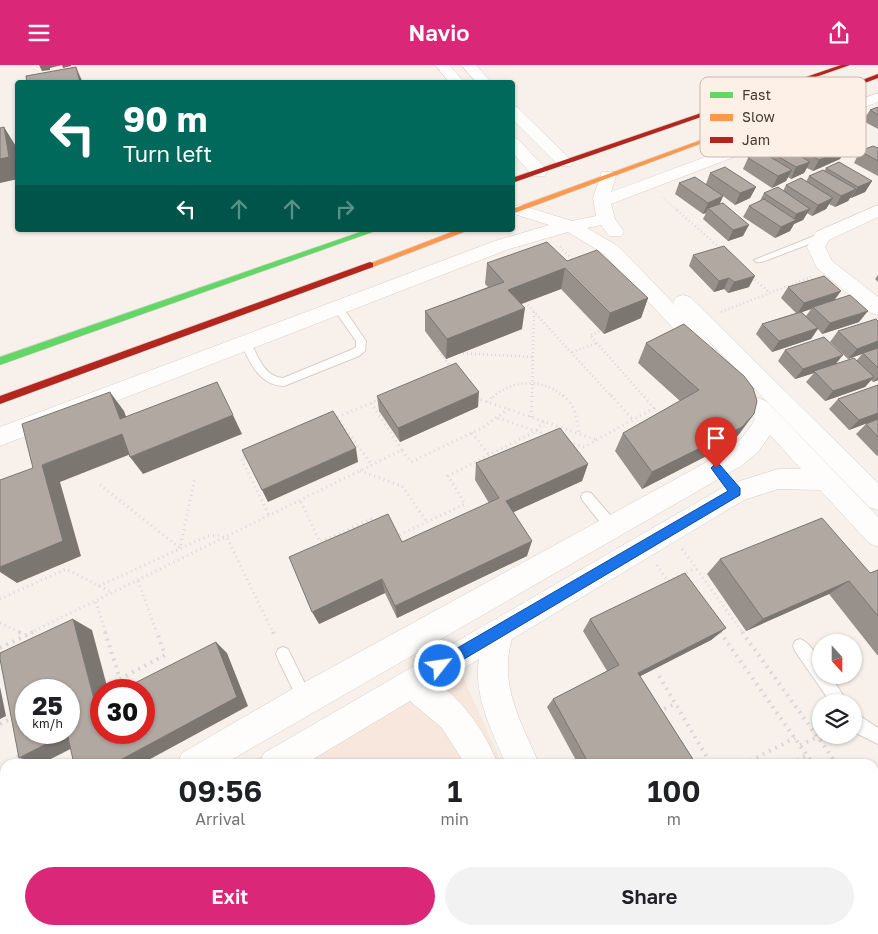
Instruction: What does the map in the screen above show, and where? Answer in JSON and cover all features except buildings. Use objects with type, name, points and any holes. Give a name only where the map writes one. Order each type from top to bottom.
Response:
[{"type":"street","points":[[442,65],[455,80]]},
{"type":"street","points":[[468,65],[482,80]]},
{"type":"street","points":[[812,77],[847,65]]},
{"type":"street","points":[[866,80],[878,76]]},
{"type":"street","points":[[866,101],[878,97]]},
{"type":"street","points":[[515,113],[565,163]]},
{"type":"street","points":[[515,180],[700,116]]},
{"type":"street","points":[[516,211],[700,142]]},
{"type":"street","points":[[515,145],[539,172]]},
{"type":"street","points":[[0,437],[502,245],[570,226],[604,210],[647,183],[717,157]]},
{"type":"street","points":[[608,176],[601,192],[604,210],[625,243],[878,499]]},
{"type":"street","points":[[878,210],[822,236],[818,241],[817,253],[830,270],[878,308]]},
{"type":"street","points":[[516,211],[570,226],[611,250],[878,535]]},
{"type":"street","points":[[0,361],[368,232]]},
{"type":"street","points":[[0,400],[460,232]]},
{"type":"street","points":[[202,759],[745,451],[755,440],[768,417]]},
{"type":"street","points":[[716,468],[736,492]]},
{"type":"street","points":[[284,759],[736,492],[778,479],[827,480]]},
{"type":"street","points":[[501,630],[491,661],[493,682],[497,703],[519,755],[503,759]]},
{"type":"street","points":[[409,684],[423,690],[449,711],[469,739],[479,759]]},
{"type":"lane","points":[[759,260],[822,236]]},
{"type":"lane","points":[[246,344],[267,379],[276,383],[284,381],[355,353],[361,348],[361,341],[338,308]]},
{"type":"lane","points":[[587,497],[612,527]]},
{"type":"lane","points":[[800,646],[834,694]]},
{"type":"lane","points":[[283,654],[305,699]]},
{"type":"lane","points":[[862,728],[878,736]]},
{"type":"path","points":[[647,183],[726,254]]},
{"type":"path","points":[[544,233],[579,266]]},
{"type":"path","points":[[701,320],[830,270]]},
{"type":"path","points":[[746,272],[770,293]]},
{"type":"path","points":[[520,304],[527,302],[534,309],[633,419]]},
{"type":"path","points":[[532,417],[534,309]]},
{"type":"path","points":[[568,442],[584,447],[654,408],[590,335],[608,328]]},
{"type":"path","points":[[572,352],[597,343]]},
{"type":"path","points":[[447,350],[438,351],[458,376]]},
{"type":"path","points":[[457,353],[533,357]]},
{"type":"path","points":[[443,372],[452,368]]},
{"type":"path","points":[[487,402],[505,388],[532,383],[555,389],[568,399],[577,412],[579,433]]},
{"type":"path","points":[[470,391],[476,399],[597,440]]},
{"type":"path","points":[[329,421],[389,395]]},
{"type":"path","points":[[371,403],[411,462],[472,433],[498,418],[508,409]]},
{"type":"path","points":[[338,417],[372,465]]},
{"type":"path","points":[[498,418],[534,432],[552,436]]},
{"type":"path","points":[[392,538],[465,504],[448,476],[534,432],[544,421]]},
{"type":"path","points":[[534,432],[539,440]]},
{"type":"path","points":[[472,433],[489,455]]},
{"type":"path","points":[[0,648],[270,517],[402,450]]},
{"type":"path","points":[[250,454],[241,458],[270,517]]},
{"type":"path","points":[[360,471],[402,485],[427,522]]},
{"type":"path","points":[[180,548],[195,477]]},
{"type":"path","points":[[100,485],[180,548]]},
{"type":"path","points":[[301,501],[320,542],[371,519],[376,527]]},
{"type":"path","points":[[668,531],[812,725]]},
{"type":"path","points":[[99,586],[213,534],[227,538],[283,654]]},
{"type":"path","points":[[643,546],[668,581],[696,568]]},
{"type":"path","points":[[0,599],[66,569],[114,593]]},
{"type":"path","points":[[680,575],[686,583]]},
{"type":"path","points":[[96,602],[120,679],[165,655],[138,581]]},
{"type":"path","points":[[0,623],[27,635]]},
{"type":"path","points":[[714,623],[810,759]]},
{"type":"path","points":[[659,676],[708,759]]},
{"type":"path","points":[[649,716],[676,704]]},
{"type":"path","points":[[10,709],[13,726]]},
{"type":"path","points":[[0,724],[12,718]]},
{"type":"path","points":[[756,759],[795,738]]},
{"type":"path","points":[[800,745],[812,740]]},
{"type":"path","points":[[825,744],[834,759]]},
{"type":"path","points":[[18,752],[19,759]]},
{"type":"path","points":[[800,759],[807,755]]},
{"type":"shaded area","points":[[449,646],[500,759],[256,759]]},
{"type":"traffic: fast","points":[[0,361],[368,232]]},
{"type":"traffic: slow","points":[[515,211],[700,143]]},
{"type":"traffic: slow","points":[[370,265],[460,232]]},
{"type":"traffic: jam","points":[[812,77],[847,65]]},
{"type":"traffic: jam","points":[[866,81],[878,76]]},
{"type":"traffic: jam","points":[[515,180],[700,116]]},
{"type":"traffic: jam","points":[[0,400],[370,265]]},
{"type":"route","points":[[440,666],[736,492],[716,468]]}]
